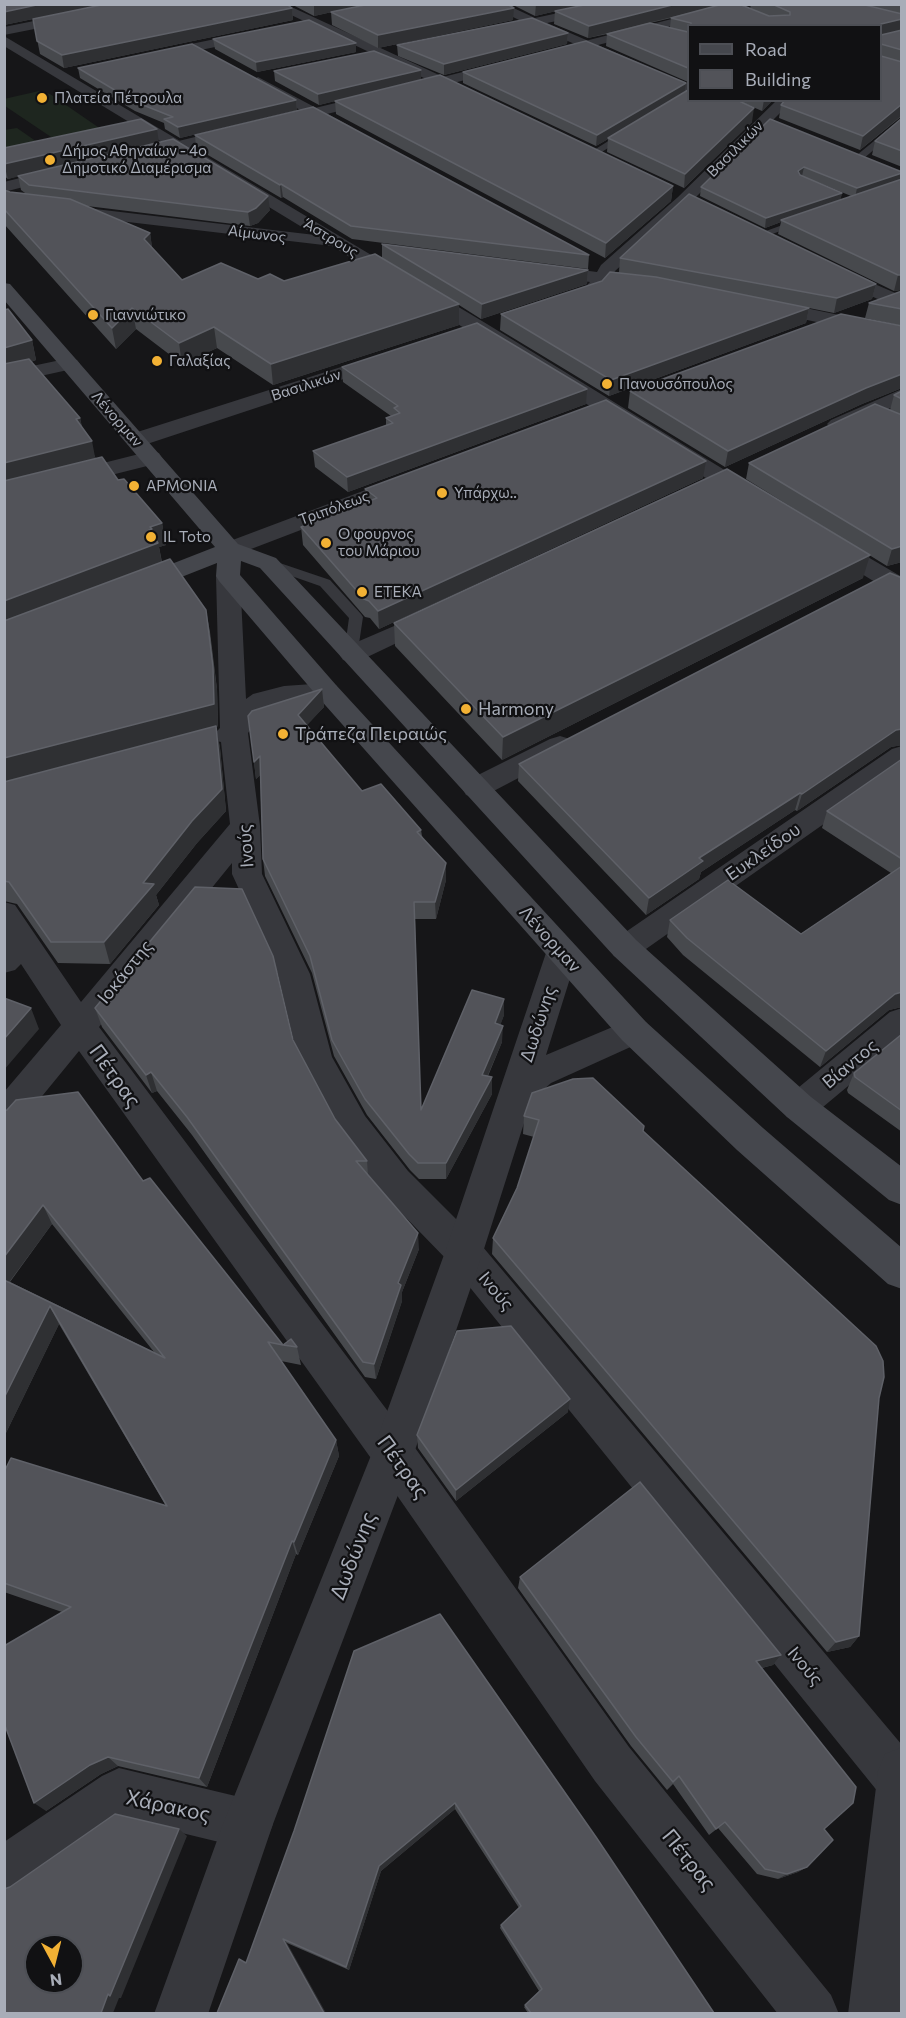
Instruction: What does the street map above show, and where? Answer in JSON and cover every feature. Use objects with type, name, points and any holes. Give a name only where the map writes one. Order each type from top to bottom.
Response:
[{"type":"main road","name":"Λένορμαν","points":[[8,296],[70,363],[152,458],[327,691],[562,953],[634,1031],[750,1139],[902,1272]]},
{"type":"main road","name":"Λένορμαν","points":[[229,563],[268,563],[625,948],[799,1107],[902,1189]]},
{"type":"main road","name":"Τριπόλεως","points":[[111,596],[229,563]]},
{"type":"street","points":[[4,31],[141,4]]},
{"type":"street","points":[[274,4],[376,54],[486,103]]},
{"type":"street","points":[[493,4],[687,89]]},
{"type":"street","points":[[478,33],[620,4]]},
{"type":"street","points":[[120,159],[441,82],[727,7],[750,10]]},
{"type":"street","points":[[290,28],[335,18]]},
{"type":"street","points":[[140,59],[266,33]]},
{"type":"street","name":"Άστρους","points":[[4,40],[607,407],[733,474],[774,510]]},
{"type":"street","points":[[196,47],[215,58]]},
{"type":"street","points":[[354,58],[399,49]]},
{"type":"street","points":[[62,75],[85,70]]},
{"type":"street","points":[[276,74],[249,76],[366,140]]},
{"type":"street","name":"Βασιλικών","points":[[574,297],[594,290],[605,274],[784,102]]},
{"type":"street","points":[[745,112],[785,129]]},
{"type":"street","points":[[586,152],[612,165]]},
{"type":"street","points":[[4,187],[74,170]]},
{"type":"street","points":[[663,190],[703,209]]},
{"type":"street","name":"Αίμωνος","points":[[4,197],[15,204],[386,250]]},
{"type":"street","points":[[741,226],[781,245]]},
{"type":"street","points":[[586,258],[605,274]]},
{"type":"street","points":[[822,265],[897,298]]},
{"type":"street","points":[[524,268],[605,274],[667,287]]},
{"type":"street","points":[[808,332],[897,298]]},
{"type":"street","points":[[747,302],[902,334]]},
{"type":"street","points":[[458,336],[501,321]]},
{"type":"street","name":"Βασιλικών","points":[[136,440],[403,354]]},
{"type":"street","points":[[4,378],[70,363]]},
{"type":"street","points":[[816,435],[902,394]]},
{"type":"street","points":[[585,415],[628,399]]},
{"type":"street","points":[[4,495],[152,458]]},
{"type":"street","name":"Τριπόλεως","points":[[229,563],[429,473]]},
{"type":"street","points":[[701,489],[733,474]]},
{"type":"street","points":[[814,535],[888,581]]},
{"type":"street","points":[[217,737],[229,563]]},
{"type":"street","points":[[352,654],[453,607]]},
{"type":"street","points":[[217,737],[262,700],[284,694],[327,691]]},
{"type":"street","points":[[476,788],[577,736]]},
{"type":"street","name":"Ινούς","points":[[217,737],[245,826],[247,874],[294,974],[315,1058],[359,1135],[395,1182],[464,1252],[900,1803]]},
{"type":"street","name":"Ευκλείδου","points":[[625,948],[902,755]]},
{"type":"street","name":"Ιοκάστης","points":[[4,1118],[245,826]]},
{"type":"street","name":"Πέτρας","points":[[11,939],[80,1027],[393,1453],[612,1764],[812,2013]]},
{"type":"street","name":"Δωδώνης","points":[[181,2013],[248,1824],[393,1453],[464,1252],[562,953]]},
{"type":"street","name":"Βίαντος","points":[[799,1107],[902,1021]]},
{"type":"street","name":"Δωδώνης","points":[[515,1094],[539,1073],[634,1031]]},
{"type":"street","name":"Χάρακος","points":[[4,1873],[119,1793],[248,1824]]},
{"type":"street","points":[[875,2013],[900,1803]]},
{"type":"lane","points":[[860,158],[902,121]]},
{"type":"lane","points":[[586,152],[640,126]]},
{"type":"lane","points":[[760,235],[813,218]]},
{"type":"shaded area","points":[[39,91],[50,94],[111,136],[63,145],[5,106],[4,99]]},
{"type":"shaded area","points":[[17,128],[40,144],[5,152],[4,130]]},
{"type":"building","points":[[4,4],[41,4],[4,12]]},
{"type":"building","points":[[106,4],[286,4],[292,8],[62,55],[37,41],[33,19]]},
{"type":"building","points":[[370,4],[507,4],[514,8],[378,35],[331,12]]},
{"type":"building","points":[[589,4],[676,4],[589,26],[555,11]]},
{"type":"building","points":[[723,4],[739,4],[769,16],[790,15],[790,12],[772,4],[861,4],[902,14],[902,19],[881,24],[691,24],[671,18]]},
{"type":"building","points":[[532,18],[568,33],[444,64],[397,45]]},
{"type":"building","points":[[309,20],[356,43],[256,62],[213,39]]},
{"type":"building","points":[[650,23],[687,32],[687,68],[607,34]]},
{"type":"building","points":[[902,30],[902,50],[882,44],[882,35]]},
{"type":"building","points":[[586,41],[686,83],[597,135],[463,72]]},
{"type":"building","points":[[192,44],[296,100],[178,127],[164,119],[173,117],[133,101],[78,68]]},
{"type":"building","points":[[374,51],[421,70],[318,94],[274,71]]},
{"type":"building","points":[[882,56],[902,62],[902,104],[863,136],[781,105],[783,102],[882,102]]},
{"type":"building","points":[[440,75],[673,186],[606,243],[335,101]]},
{"type":"building","points":[[687,91],[687,102],[741,102],[754,108],[685,174],[608,138]]},
{"type":"building","points":[[313,107],[589,255],[351,226],[195,135]]},
{"type":"building","points":[[902,118],[902,151],[875,141]]},
{"type":"building","points":[[141,119],[157,129],[4,164],[4,148]]},
{"type":"building","points":[[770,119],[902,173],[857,188],[804,167],[798,171],[800,175],[842,193],[766,218],[701,187]]},
{"type":"building","points":[[173,139],[268,196],[256,208],[248,212],[29,185],[18,176]]},
{"type":"building","points":[[902,179],[902,275],[781,220]]},
{"type":"building","points":[[4,190],[70,199],[150,233],[144,239],[182,280],[221,263],[258,279],[270,274],[284,281],[375,254],[459,304],[271,364],[214,327],[179,343],[132,308],[112,328],[4,209]]},
{"type":"building","points":[[689,194],[876,284],[837,298],[620,258]]},
{"type":"building","points":[[382,244],[588,270],[482,304]]},
{"type":"building","points":[[610,272],[656,277],[809,308],[611,380],[501,314],[602,281]]},
{"type":"building","points":[[902,291],[902,309],[869,303]]},
{"type":"building","points":[[8,309],[32,340],[4,348],[4,310]]},
{"type":"building","points":[[841,314],[902,326],[902,374],[728,451],[630,391]]},
{"type":"building","points":[[477,323],[587,389],[347,477],[313,451],[393,423],[386,418],[400,413],[394,408],[398,406],[342,367]]},
{"type":"building","points":[[29,359],[80,418],[76,419],[92,441],[4,463],[4,364]]},
{"type":"building","points":[[902,391],[902,399],[894,395]]},
{"type":"building","points":[[606,400],[706,461],[378,611],[364,599],[301,527],[377,498],[365,489]]},
{"type":"building","points":[[875,404],[902,415],[902,546],[892,549],[749,463]]},
{"type":"building","points":[[102,457],[118,480],[124,479],[162,523],[150,527],[152,529],[149,530],[158,543],[4,601],[4,481]]},
{"type":"building","points":[[727,469],[870,555],[503,737],[394,623]]},
{"type":"building","points":[[170,559],[206,610],[213,667],[214,704],[4,758],[4,621]]},
{"type":"building","points":[[890,573],[902,578],[902,729],[896,730],[802,794],[800,793],[699,858],[703,861],[649,898],[519,764]]},
{"type":"building","points":[[322,689],[298,715],[362,791],[381,784],[421,830],[417,832],[446,863],[435,902],[414,902],[421,1110],[472,990],[504,999],[495,1023],[503,1026],[482,1075],[492,1077],[446,1163],[418,1163],[365,1099],[332,1040],[310,956],[263,859],[260,756],[254,762],[248,716],[252,711]]},
{"type":"building","points":[[216,726],[222,789],[192,821],[143,883],[154,884],[104,942],[51,942],[9,882],[4,881],[4,782]]},
{"type":"building","points":[[902,759],[902,859],[827,811]]},
{"type":"building","points":[[902,866],[902,992],[895,994],[826,1051],[687,938],[670,920],[728,880],[801,934]]},
{"type":"building","points":[[195,887],[242,889],[273,956],[293,1040],[335,1119],[367,1161],[356,1161],[418,1233],[398,1283],[401,1285],[374,1364],[363,1362],[187,1117],[151,1072],[146,1075],[95,1008]]},
{"type":"building","points":[[4,998],[31,1008],[4,1039]]},
{"type":"building","points":[[902,1034],[902,1111],[855,1077],[854,1073]]},
{"type":"building","points":[[593,1078],[644,1126],[643,1131],[876,1346],[883,1361],[884,1377],[879,1398],[859,1636],[836,1642],[493,1238],[517,1188],[539,1120],[524,1116],[532,1093],[573,1079]]},
{"type":"building","points":[[78,1092],[143,1181],[150,1178],[283,1345],[268,1342],[336,1440],[294,1542],[292,1541],[199,1778],[108,1757],[90,1765],[34,1803],[4,1723],[4,1646],[71,1607],[4,1583],[4,1472],[11,1458],[167,1506],[50,1306],[4,1398],[4,1280],[165,1358],[43,1205],[4,1257],[4,1111],[16,1100]]},
{"type":"building","points":[[511,1326],[570,1399],[456,1490],[417,1435],[457,1331]]},
{"type":"building","points":[[291,1339],[297,1347],[283,1345]]},
{"type":"building","points":[[640,1482],[781,1655],[756,1661],[856,1787],[853,1803],[824,1829],[833,1840],[807,1867],[787,1874],[765,1869],[725,1822],[716,1829],[679,1776],[673,1782],[636,1737],[520,1577]]},
{"type":"building","points":[[440,1614],[596,1837],[714,2013],[531,2013],[525,2005],[542,1989],[501,1925],[521,1906],[455,1803],[379,1866],[346,1967],[283,1939],[324,2013],[217,2013],[239,1959],[246,1963],[294,1831],[354,1651]]},
{"type":"building","points":[[115,1814],[179,1829],[101,2013],[4,2013],[4,1889]]},
{"type":"place","name":"Πλατεία Πέτρουλα","points":[[42,98]]},
{"type":"place","name":"Δήμος Αθηναίων - 4ο Δημοτικό Διαμέρισμα","points":[[50,160]]},
{"type":"place","name":"Γιαννιώτικο","points":[[93,315]]},
{"type":"place","name":"Γαλαξίας","points":[[157,361]]},
{"type":"place","name":"Πανουσόπουλος","points":[[607,384]]},
{"type":"place","name":"ΑΡΜΟΝΙΑ","points":[[134,486]]},
{"type":"place","name":"Υπάρχω..","points":[[442,493]]},
{"type":"place","name":"IL Toto","points":[[151,537]]},
{"type":"place","name":"Ο φουρνος του Μάριου","points":[[326,543]]},
{"type":"place","name":"ΕΤΕΚΑ","points":[[362,592]]},
{"type":"place","name":"Harmony","points":[[466,709]]},
{"type":"place","name":"Τράπεζα Πειραιώς","points":[[283,734]]}]
